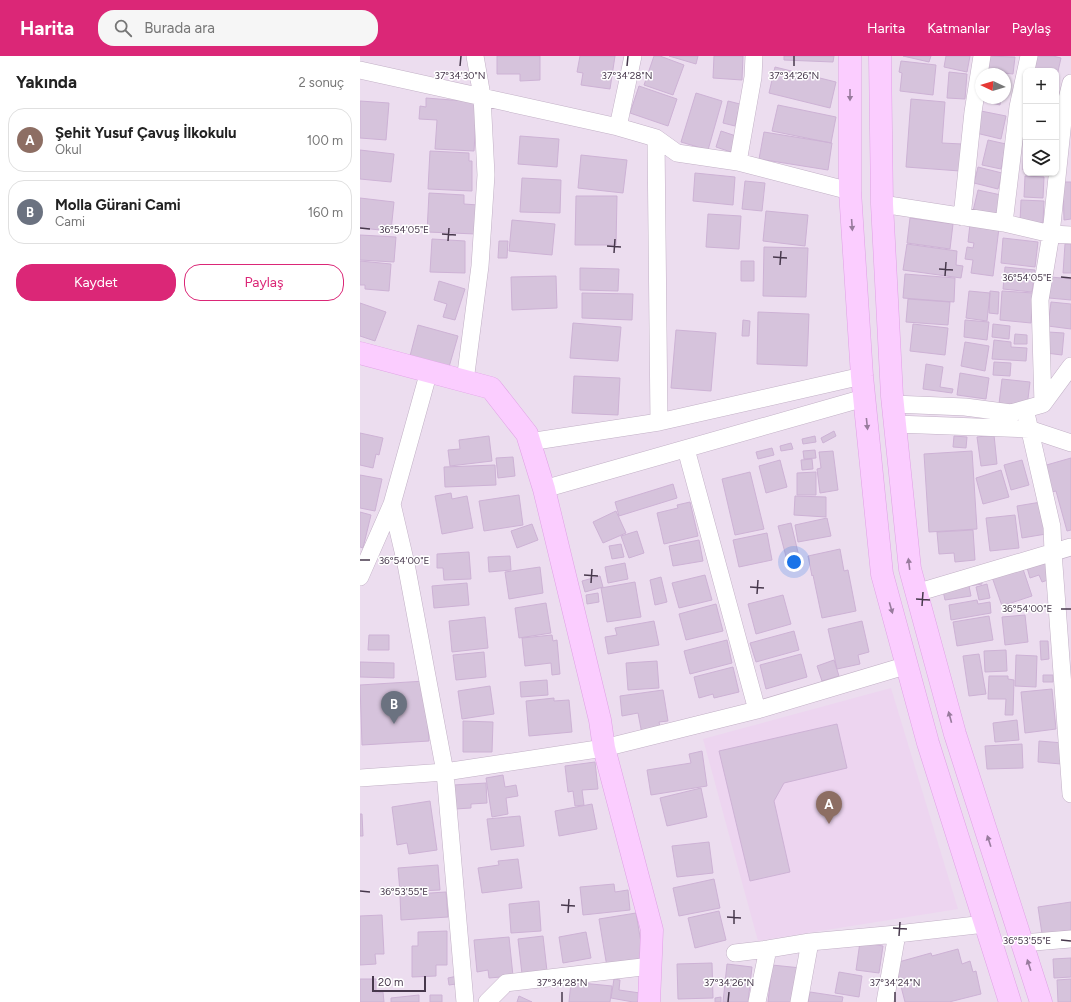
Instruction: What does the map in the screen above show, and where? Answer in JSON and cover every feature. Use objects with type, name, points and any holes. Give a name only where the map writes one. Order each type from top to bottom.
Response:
[{"type":"main road","points":[[850,56],[850,191],[862,376],[882,574],[908,664],[928,743],[1010,1002]]},
{"type":"main road","points":[[880,56],[882,204],[894,414],[910,569],[955,734],[1041,1002]]},
{"type":"main road","points":[[360,353],[491,388],[527,434],[544,489],[600,720],[604,748],[652,930],[649,1002]]},
{"type":"street","points":[[465,381],[480,266],[486,175],[482,96],[475,56]]},
{"type":"street","points":[[618,127],[633,56]]},
{"type":"street","points":[[738,162],[753,77],[754,56]]},
{"type":"street","points":[[962,217],[973,112],[982,56]]},
{"type":"street","points":[[1004,223],[1018,107],[1029,56]]},
{"type":"street","points":[[360,70],[618,127],[656,138],[677,153],[738,162],[850,191]]},
{"type":"street","points":[[1043,404],[1040,300],[1051,234],[1064,111],[1071,83]]},
{"type":"street","points":[[656,138],[660,422]]},
{"type":"street","points":[[882,204],[1004,223],[1051,234],[1071,235]]},
{"type":"street","points":[[894,414],[965,407],[1011,413],[1043,404],[1071,366]]},
{"type":"street","points":[[360,577],[392,504],[429,371]]},
{"type":"street","points":[[530,442],[660,422],[862,376]]},
{"type":"street","points":[[544,489],[864,398]]},
{"type":"street","points":[[1025,409],[1052,527],[1071,794]]},
{"type":"street","points":[[894,414],[1030,430],[1071,443]]},
{"type":"street","points":[[686,449],[757,710]]},
{"type":"street","points":[[392,504],[406,564],[445,772],[465,1002]]},
{"type":"street","points":[[916,593],[1071,547]]},
{"type":"street","points":[[360,778],[445,772],[604,748],[757,710],[908,664]]},
{"type":"street","points":[[735,953],[810,942],[985,924]]},
{"type":"street","points":[[885,1002],[897,934]]},
{"type":"street","points":[[1022,943],[1071,939]]},
{"type":"street","points":[[799,1002],[810,942]]},
{"type":"street","points":[[757,1002],[768,949]]},
{"type":"street","points":[[487,1002],[506,983],[651,966]]},
{"type":"shaded area","points":[[360,56],[1071,56],[1071,1002],[360,1002]]},
{"type":"shaded area","points":[[891,688],[958,909],[758,941],[703,739]]},
{"type":"building","points":[[497,56],[540,56],[540,80],[520,81],[520,74],[497,74]]},
{"type":"building","points":[[580,56],[615,56],[610,89],[581,85],[583,73],[577,72]]},
{"type":"building","points":[[654,56],[660,56],[684,65],[673,95],[644,85]]},
{"type":"building","points":[[669,56],[698,56],[696,64]]},
{"type":"building","points":[[714,56],[743,56],[742,80],[713,78]]},
{"type":"building","points":[[784,56],[834,56],[833,62],[784,60]]},
{"type":"building","points":[[903,56],[931,56],[929,62]]},
{"type":"building","points":[[946,56],[970,56],[967,72],[944,67]]},
{"type":"building","points":[[987,56],[1015,57],[1013,74],[1011,74],[1011,68],[985,68]]},
{"type":"building","points":[[1035,56],[1053,56],[1061,58],[1059,68],[1033,68]]},
{"type":"building","points":[[901,61],[936,65],[933,95],[900,91],[902,73],[899,72]]},
{"type":"building","points":[[775,67],[836,82],[830,108],[769,93]]},
{"type":"building","points":[[949,72],[967,74],[965,99],[947,98]]},
{"type":"building","points":[[639,86],[677,99],[668,126],[630,113]]},
{"type":"building","points":[[696,93],[722,101],[708,150],[681,142]]},
{"type":"building","points":[[426,98],[477,102],[474,151],[435,149],[437,120],[419,119],[420,106],[426,107]]},
{"type":"building","points":[[911,99],[945,102],[942,143],[962,144],[960,171],[906,167]]},
{"type":"building","points":[[360,101],[389,103],[386,140],[360,138]]},
{"type":"building","points":[[728,101],[740,104],[735,126],[723,123]]},
{"type":"building","points":[[778,105],[836,117],[831,143],[772,131]]},
{"type":"building","points":[[981,111],[1006,116],[1001,139],[976,133]]},
{"type":"building","points":[[1023,121],[1023,141],[1022,141]]},
{"type":"building","points":[[721,131],[736,136],[731,152],[716,147]]},
{"type":"building","points":[[764,132],[832,143],[828,170],[759,159]]},
{"type":"building","points":[[520,136],[559,139],[557,167],[518,164]]},
{"type":"building","points":[[988,140],[1006,144],[1001,169],[982,165]]},
{"type":"building","points":[[360,150],[394,154],[391,182],[360,179]]},
{"type":"building","points":[[430,151],[469,153],[469,161],[472,161],[472,191],[428,189]]},
{"type":"building","points":[[581,155],[627,160],[623,193],[578,188]]},
{"type":"building","points":[[978,167],[1002,173],[998,189],[974,183]]},
{"type":"building","points":[[695,173],[735,177],[733,205],[693,201]]},
{"type":"building","points":[[1025,176],[1044,177],[1043,198],[1024,197]]},
{"type":"building","points":[[522,178],[561,180],[560,213],[520,212]]},
{"type":"building","points":[[745,181],[765,183],[762,211],[742,209]]},
{"type":"building","points":[[1063,182],[1071,182],[1071,219],[1064,220]]},
{"type":"building","points":[[978,190],[1001,195],[996,216],[973,211]]},
{"type":"building","points":[[429,193],[464,195],[464,204],[478,205],[476,234],[427,232]]},
{"type":"building","points":[[576,196],[617,196],[616,245],[575,245]]},
{"type":"building","points":[[360,198],[394,202],[391,231],[360,228]]},
{"type":"building","points":[[1021,200],[1044,201],[1043,223],[1020,222]]},
{"type":"building","points":[[766,211],[808,215],[805,246],[763,241]]},
{"type":"building","points":[[708,214],[741,216],[739,249],[706,247]]},
{"type":"building","points":[[910,218],[953,224],[950,249],[907,243]]},
{"type":"building","points":[[512,220],[555,224],[552,255],[509,251]]},
{"type":"building","points":[[970,224],[999,228],[993,276],[971,273],[973,260],[965,259],[967,247],[973,248],[974,243],[968,242]]},
{"type":"building","points":[[360,235],[396,237],[394,262],[360,260]]},
{"type":"building","points":[[1003,238],[1038,242],[1035,267],[1001,263]]},
{"type":"building","points":[[432,239],[465,241],[465,273],[430,272]]},
{"type":"building","points":[[499,241],[508,241],[507,258],[498,258]]},
{"type":"building","points":[[907,244],[957,251],[956,265],[963,266],[961,278],[903,270]]},
{"type":"building","points":[[1065,244],[1071,244],[1071,273],[1063,273]]},
{"type":"building","points":[[764,247],[808,248],[806,297],[763,296]]},
{"type":"building","points":[[360,261],[391,264],[389,291],[365,289],[365,285],[360,285]]},
{"type":"building","points":[[741,261],[754,261],[754,281],[741,281]]},
{"type":"building","points":[[1005,267],[1035,270],[1032,292],[1003,289]]},
{"type":"building","points":[[580,268],[619,269],[618,291],[580,290]]},
{"type":"building","points":[[905,274],[955,278],[954,302],[903,298]]},
{"type":"building","points":[[556,276],[557,308],[512,310],[511,277]]},
{"type":"building","points":[[1051,277],[1071,279],[1071,300],[1049,298]]},
{"type":"building","points":[[439,281],[465,289],[455,320],[443,317],[447,304],[434,300]]},
{"type":"building","points":[[969,291],[990,293],[987,321],[966,318]]},
{"type":"building","points":[[990,291],[999,292],[998,314],[989,313]]},
{"type":"building","points":[[1002,291],[1033,293],[1031,323],[1000,320]]},
{"type":"building","points":[[582,293],[633,294],[632,320],[582,318]]},
{"type":"building","points":[[908,299],[950,302],[948,325],[906,322]]},
{"type":"building","points":[[1051,302],[1071,304],[1071,329],[1048,326]]},
{"type":"building","points":[[360,303],[386,312],[375,341],[360,336]]},
{"type":"building","points":[[758,312],[809,314],[807,366],[757,364]]},
{"type":"building","points":[[743,320],[750,321],[749,336],[742,336]]},
{"type":"building","points":[[965,320],[989,322],[987,340],[964,337]]},
{"type":"building","points":[[573,323],[621,327],[618,361],[570,358]]},
{"type":"building","points":[[913,324],[948,328],[945,355],[910,351]]},
{"type":"building","points":[[993,324],[1010,326],[1009,339],[992,337]]},
{"type":"building","points":[[418,325],[458,336],[449,367],[410,356]]},
{"type":"building","points":[[676,330],[716,333],[711,391],[671,388]]},
{"type":"building","points":[[1048,332],[1064,333],[1062,355],[1046,353]]},
{"type":"building","points":[[1015,334],[1027,335],[1027,344],[1014,344]]},
{"type":"building","points":[[994,340],[1011,342],[1011,347],[1027,348],[1026,361],[992,359]]},
{"type":"building","points":[[965,342],[989,346],[985,371],[961,366]]},
{"type":"building","points":[[994,362],[1011,363],[1010,376],[993,375]]},
{"type":"building","points":[[926,364],[943,367],[940,387],[953,389],[952,393],[923,389]]},
{"type":"building","points":[[960,373],[989,378],[986,399],[957,395]]},
{"type":"building","points":[[574,376],[620,378],[618,415],[572,413]]},
{"type":"building","points":[[1002,379],[1030,382],[1027,407],[999,404]]},
{"type":"building","points":[[834,431],[836,436],[823,443],[821,438]]},
{"type":"building","points":[[360,433],[383,438],[379,455],[376,454],[373,468],[360,465]]},
{"type":"building","points":[[994,435],[997,464],[981,466],[977,437]]},
{"type":"building","points":[[489,436],[492,461],[450,466],[448,450],[460,449],[459,440]]},
{"type":"building","points":[[815,436],[816,442],[803,444],[802,439]]},
{"type":"building","points":[[954,436],[967,437],[966,448],[953,447]]},
{"type":"building","points":[[791,443],[793,449],[781,451],[780,446]]},
{"type":"building","points":[[772,448],[774,455],[758,459],[756,452]]},
{"type":"building","points":[[815,450],[816,458],[804,459],[803,451]]},
{"type":"building","points":[[833,451],[838,490],[820,493],[817,469],[821,468],[819,452]]},
{"type":"building","points":[[972,451],[977,529],[929,532],[924,454]]},
{"type":"building","points":[[513,457],[515,476],[498,478],[496,458]]},
{"type":"building","points":[[1071,458],[1071,530],[1067,531],[1056,491],[1051,492],[1043,466]]},
{"type":"building","points":[[812,459],[813,469],[802,470],[801,460]]},
{"type":"building","points":[[780,460],[787,487],[766,493],[759,466]]},
{"type":"building","points":[[1022,460],[1029,485],[1011,490],[1004,465]]},
{"type":"building","points":[[495,465],[496,485],[445,487],[444,467]]},
{"type":"building","points":[[1001,470],[1009,497],[983,504],[976,478]]},
{"type":"building","points":[[750,472],[764,529],[735,535],[722,479]]},
{"type":"building","points":[[816,472],[816,495],[797,495],[797,473]]},
{"type":"building","points":[[360,475],[382,479],[375,511],[360,508]]},
{"type":"building","points":[[673,484],[677,498],[619,516],[615,502]]},
{"type":"building","points":[[451,493],[452,499],[467,496],[473,528],[442,534],[435,496]]},
{"type":"building","points":[[519,495],[523,525],[484,531],[479,501]]},
{"type":"building","points":[[795,496],[826,497],[826,517],[794,515]]},
{"type":"building","points":[[690,502],[698,536],[664,544],[657,513],[678,508],[677,505]]},
{"type":"building","points":[[1041,502],[1046,534],[1022,538],[1017,506]]},
{"type":"building","points":[[616,511],[626,533],[603,543],[593,522]]},
{"type":"building","points":[[360,512],[371,515],[363,548],[360,547]]},
{"type":"building","points":[[1015,515],[1019,548],[990,551],[986,518]]},
{"type":"building","points":[[827,518],[831,536],[798,542],[795,525]]},
{"type":"building","points":[[791,523],[801,565],[789,568],[778,526]]},
{"type":"building","points":[[532,524],[538,540],[517,548],[511,531]]},
{"type":"building","points":[[973,530],[975,560],[955,562],[954,553],[939,554],[937,532]]},
{"type":"building","points":[[637,531],[644,553],[629,558],[621,536]]},
{"type":"building","points":[[767,533],[772,560],[739,567],[733,540]]},
{"type":"building","points":[[699,540],[703,561],[673,566],[669,546]]},
{"type":"building","points":[[621,544],[624,557],[612,559],[609,546]]},
{"type":"building","points":[[840,549],[844,571],[848,570],[856,611],[822,618],[808,556]]},
{"type":"building","points":[[469,552],[471,579],[444,580],[443,568],[437,568],[437,554]]},
{"type":"building","points":[[510,556],[511,570],[489,572],[488,557]]},
{"type":"building","points":[[1046,557],[1054,578],[1042,582],[1039,575],[1030,578],[1026,564]]},
{"type":"building","points":[[625,563],[628,579],[608,583],[605,567]]},
{"type":"building","points":[[1021,563],[1032,596],[1002,606],[991,574]]},
{"type":"building","points":[[540,567],[543,593],[509,599],[505,572]]},
{"type":"building","points":[[705,575],[712,600],[679,608],[672,583]]},
{"type":"building","points":[[600,576],[603,587],[585,592],[582,581]]},
{"type":"building","points":[[661,577],[667,602],[655,605],[650,580]]},
{"type":"building","points":[[981,579],[982,584],[969,586],[971,596],[945,600],[942,586]]},
{"type":"building","points":[[635,582],[641,617],[607,622],[601,588]]},
{"type":"building","points":[[467,583],[469,605],[434,608],[432,586]]},
{"type":"building","points":[[987,584],[990,598],[979,600],[976,587]]},
{"type":"building","points":[[598,593],[599,602],[587,604],[586,595]]},
{"type":"building","points":[[783,595],[791,624],[756,634],[748,604]]},
{"type":"building","points":[[977,600],[978,604],[990,602],[991,613],[951,620],[949,605]]},
{"type":"building","points":[[546,603],[551,633],[519,638],[515,608]]},
{"type":"building","points":[[716,604],[723,631],[686,640],[679,614]]},
{"type":"building","points":[[1025,615],[1028,642],[1005,645],[1002,617]]},
{"type":"building","points":[[989,616],[993,640],[957,646],[953,622]]},
{"type":"building","points":[[485,617],[488,648],[452,652],[449,621]]},
{"type":"building","points":[[654,621],[659,645],[608,654],[605,637],[617,635],[615,628]]},
{"type":"building","points":[[862,621],[869,652],[858,655],[860,664],[837,669],[828,629]]},
{"type":"building","points":[[794,631],[799,650],[756,662],[750,643]]},
{"type":"building","points":[[369,635],[389,635],[389,650],[368,650]]},
{"type":"building","points":[[552,635],[553,641],[557,640],[560,674],[552,675],[551,663],[525,666],[522,638]]},
{"type":"building","points":[[727,640],[732,663],[690,674],[684,651]]},
{"type":"building","points":[[1040,641],[1048,641],[1049,659],[1041,660]]},
{"type":"building","points":[[1006,650],[1007,671],[985,672],[984,651]]},
{"type":"building","points":[[484,652],[486,677],[456,680],[453,655]]},
{"type":"building","points":[[801,654],[807,677],[766,689],[760,665]]},
{"type":"building","points":[[979,654],[986,694],[969,696],[963,656]]},
{"type":"building","points":[[1016,655],[1037,656],[1036,687],[1015,686]]},
{"type":"building","points":[[834,660],[839,676],[822,681],[817,666]]},
{"type":"building","points":[[657,661],[659,688],[628,690],[626,663]]},
{"type":"building","points":[[360,662],[394,663],[394,678],[360,677]]},
{"type":"building","points":[[733,667],[739,692],[714,698],[713,694],[699,698],[694,677]]},
{"type":"building","points":[[1043,675],[1053,675],[1053,682],[1043,682]]},
{"type":"building","points":[[989,676],[1008,676],[1008,679],[1014,680],[1013,715],[1005,715],[1006,699],[988,699]]},
{"type":"building","points":[[547,680],[548,695],[521,697],[520,682]]},
{"type":"building","points":[[425,681],[429,741],[362,745],[360,685]]},
{"type":"building","points":[[490,686],[494,714],[462,719],[458,691]]},
{"type":"building","points":[[1052,689],[1056,729],[1025,733],[1021,692]]},
{"type":"building","points":[[663,690],[668,721],[659,722],[661,731],[642,734],[638,713],[622,716],[620,696]]},
{"type":"building","points":[[554,698],[554,701],[569,700],[572,732],[529,736],[526,701]]},
{"type":"building","points":[[1017,720],[1019,740],[995,742],[993,723]]},
{"type":"building","points":[[463,721],[493,722],[492,752],[463,752]]},
{"type":"building","points":[[837,724],[847,768],[784,783],[774,801],[790,872],[750,881],[719,751]]},
{"type":"building","points":[[1039,741],[1063,743],[1061,764],[1038,762]]},
{"type":"building","points":[[1022,744],[1023,768],[987,769],[985,746]]},
{"type":"building","points":[[702,751],[707,786],[651,795],[647,770],[691,763],[689,754]]},
{"type":"building","points":[[595,762],[598,789],[582,790],[584,805],[575,806],[573,791],[568,792],[565,766]]},
{"type":"building","points":[[503,775],[505,787],[516,785],[518,796],[506,798],[508,814],[492,817],[486,778]]},
{"type":"building","points":[[486,783],[487,803],[471,804],[471,808],[455,809],[454,785]]},
{"type":"building","points":[[701,788],[707,817],[667,826],[660,798]]},
{"type":"building","points":[[430,801],[437,850],[409,854],[407,843],[397,845],[392,807]]},
{"type":"building","points":[[592,804],[597,829],[559,836],[555,811]]},
{"type":"building","points":[[360,814],[362,814],[363,836],[360,836]]},
{"type":"building","points":[[520,816],[524,846],[491,850],[487,819]]},
{"type":"building","points":[[709,842],[713,873],[677,877],[672,846]]},
{"type":"building","points":[[518,859],[522,888],[482,893],[478,868],[499,865],[498,861]]},
{"type":"building","points":[[438,865],[440,890],[400,892],[398,868]]},
{"type":"building","points":[[714,879],[720,908],[679,916],[673,888]]},
{"type":"building","points":[[614,884],[615,892],[628,890],[630,910],[583,915],[580,887]]},
{"type":"building","points":[[446,892],[448,917],[401,920],[400,895]]},
{"type":"building","points":[[539,901],[541,931],[511,933],[509,904]]},
{"type":"building","points":[[1071,902],[1071,930],[1042,934],[1038,907]]},
{"type":"building","points":[[719,911],[726,940],[695,948],[688,918]]},
{"type":"building","points":[[636,913],[644,960],[607,967],[599,919]]},
{"type":"building","points":[[382,915],[384,954],[375,954],[376,964],[360,965],[360,916]]},
{"type":"building","points":[[447,931],[447,965],[436,965],[436,976],[412,977],[412,946],[418,946],[418,932]]},
{"type":"building","points":[[586,932],[591,958],[563,963],[559,937]]},
{"type":"building","points":[[543,936],[547,971],[522,974],[518,939]]},
{"type":"building","points":[[509,937],[513,976],[489,978],[488,970],[477,972],[474,940]]},
{"type":"building","points":[[860,942],[883,946],[879,973],[856,970]]},
{"type":"building","points":[[958,949],[962,964],[970,961],[973,972],[976,971],[981,994],[949,1002],[905,1002],[895,963],[931,953],[932,956]]},
{"type":"building","points":[[1071,958],[1071,977],[1054,978],[1053,959]]},
{"type":"building","points":[[712,963],[713,998],[678,999],[677,964]]},
{"type":"building","points":[[727,964],[752,967],[748,1002],[723,1002]]},
{"type":"building","points":[[772,965],[801,968],[797,1002],[768,1002]]},
{"type":"building","points":[[839,972],[862,976],[859,997],[835,993]]},
{"type":"building","points":[[462,975],[463,983],[449,985],[448,978]]},
{"type":"building","points":[[360,979],[376,979],[376,993],[383,992],[384,1002],[360,1002]]},
{"type":"building","points":[[614,979],[620,980],[619,990],[647,994],[646,1002],[633,1002],[611,998]]},
{"type":"building","points":[[1071,979],[1071,1002],[1058,1002],[1057,980]]},
{"type":"building","points":[[571,982],[612,986],[610,1002],[569,1002]]},
{"type":"building","points":[[810,992],[843,997],[842,1002],[808,1002]]},
{"type":"building","points":[[419,995],[419,1002],[391,1002],[391,998]]},
{"type":"building","points":[[430,995],[442,995],[442,1002],[430,1002]]},
{"type":"building","points":[[519,996],[532,1002],[517,1002]]},
{"type":"building","points":[[721,997],[721,1002],[715,1002],[715,998]]},
{"type":"place","name":"Molla Gürani Cami","points":[[394,724]]},
{"type":"place","name":"Şehit Yusuf Çavuş İlkokulu","points":[[829,824]]}]
